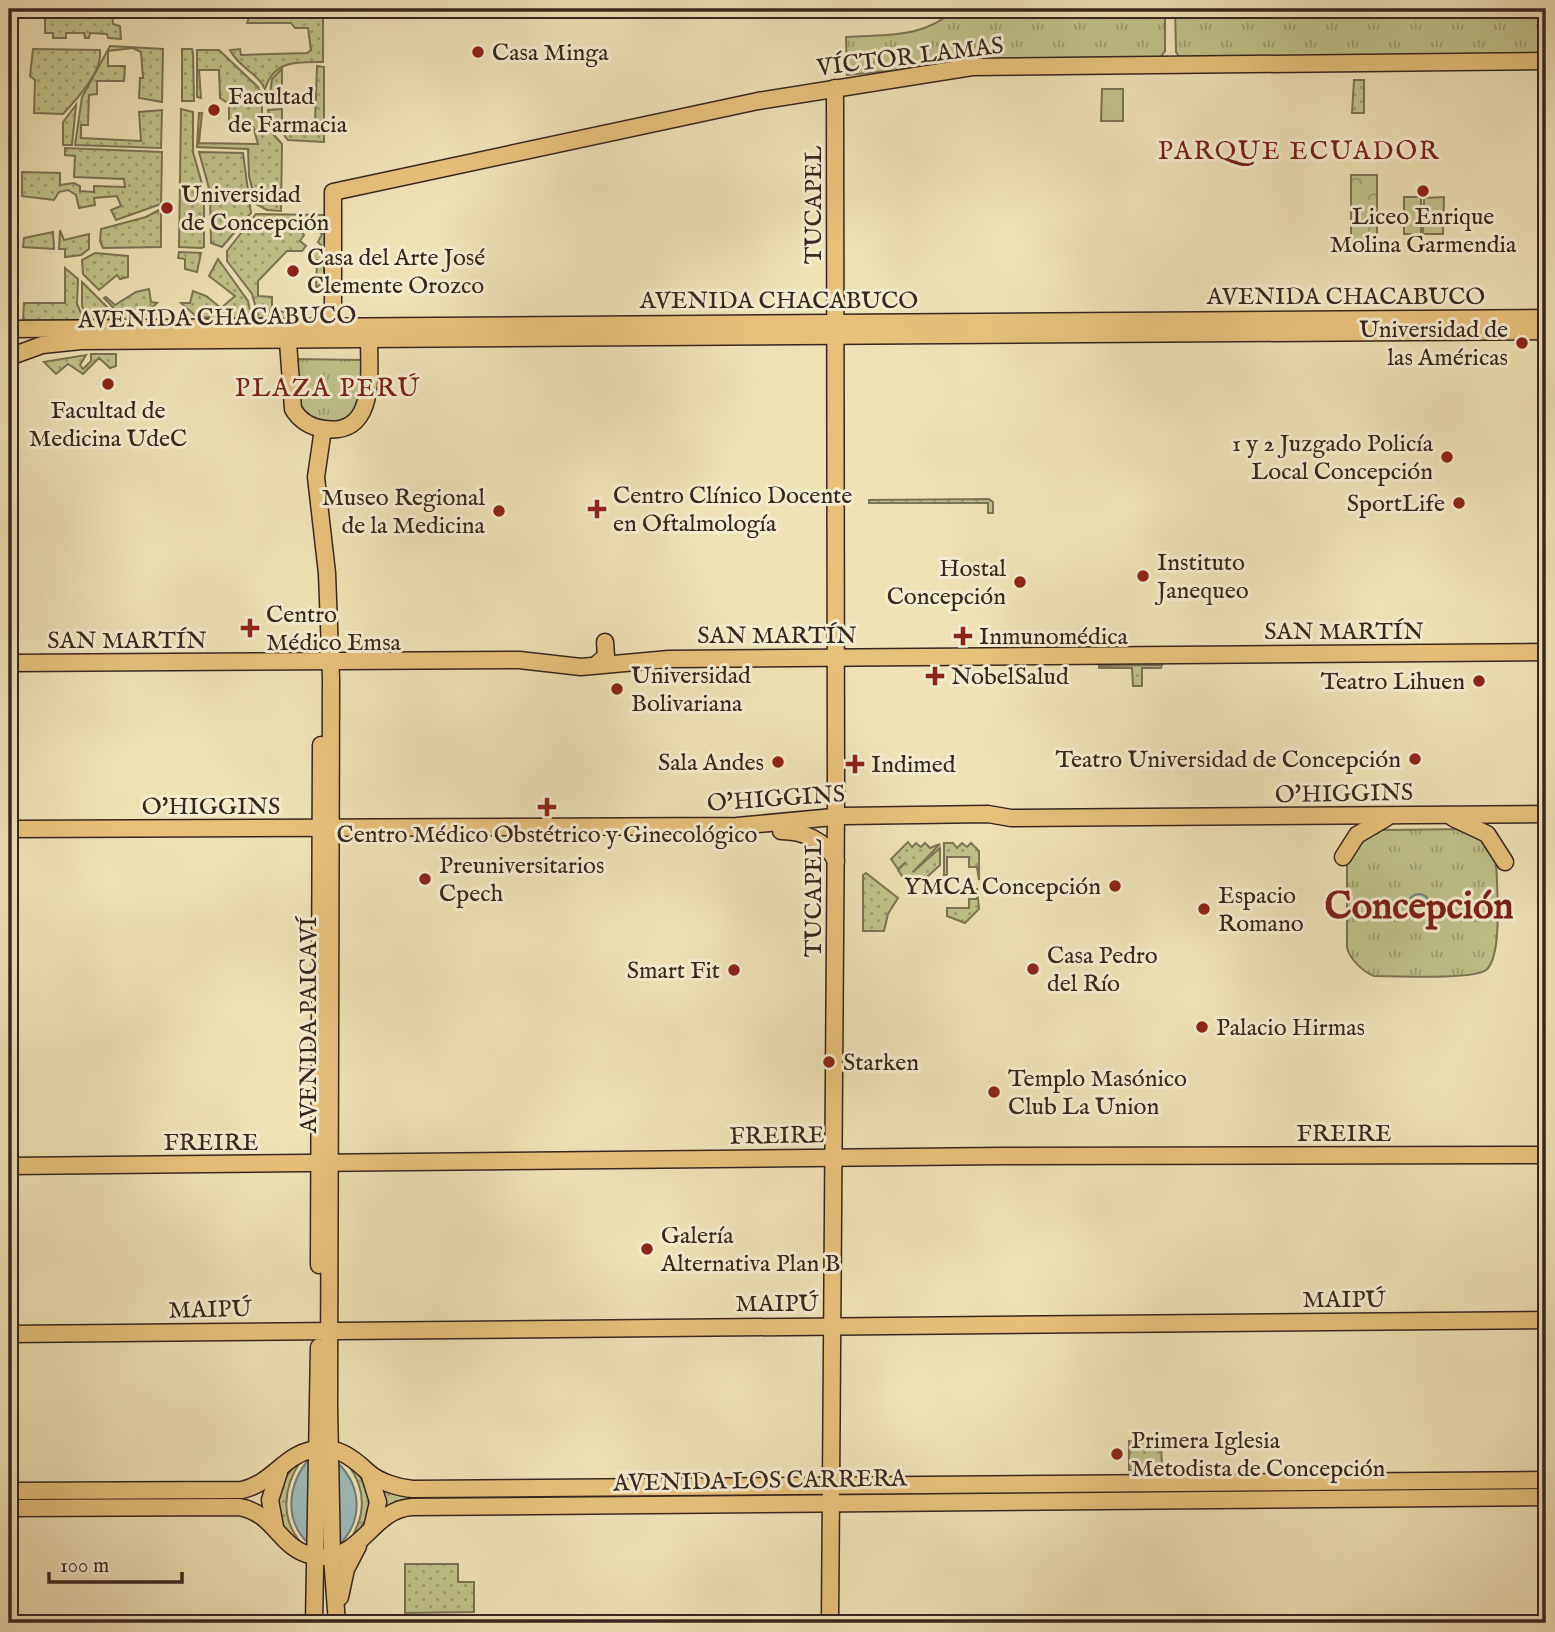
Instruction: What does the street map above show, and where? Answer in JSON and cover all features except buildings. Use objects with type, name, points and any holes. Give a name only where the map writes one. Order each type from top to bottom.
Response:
[{"type":"main road","name":"VÍCTOR LAMAS","points":[[333,325],[332,191],[758,102],[997,65],[1546,61]]},
{"type":"main road","name":"TUCAPEL","points":[[830,1623],[836,861],[835,88]]},
{"type":"main road","name":"AVENIDA CHACABUCO","points":[[10,329],[287,332],[369,338],[1546,318]]},
{"type":"main road","name":"AVENIDA CHACABUCO","points":[[16,354],[53,343],[287,332],[333,325],[836,330],[1546,331]]},
{"type":"main road","points":[[287,332],[292,409],[307,423],[323,429],[348,425],[358,419],[366,405],[369,338]]},
{"type":"main road","name":"AVENIDA PAICAVÍ","points":[[314,1623],[324,1557],[327,573],[316,477],[323,429]]},
{"type":"main road","points":[[596,665],[606,656],[605,642]]},
{"type":"main road","name":"SAN MARTÍN","points":[[9,663],[520,660],[577,667],[669,659],[1546,652]]},
{"type":"main road","name":"O'HIGGINS","points":[[9,829],[737,826],[836,817],[1546,814]]},
{"type":"main road","points":[[1444,815],[1487,834],[1505,862]]},
{"type":"main road","points":[[1343,857],[1357,835],[1391,816]]},
{"type":"main road","points":[[737,826],[766,831],[796,831],[821,843],[836,861]]},
{"type":"main road","name":"FREIRE","points":[[9,1166],[1546,1155]]},
{"type":"main road","name":"MAIPÚ","points":[[9,1334],[1546,1320]]},
{"type":"main road","points":[[9,1491],[235,1491],[256,1486],[299,1455],[324,1449]]},
{"type":"main road","name":"AVENIDA LOS CARRERA","points":[[324,1449],[350,1456],[369,1473],[393,1485],[413,1489],[1546,1497]]},
{"type":"main road","points":[[277,1530],[271,1516],[270,1500],[281,1470]]},
{"type":"main road","points":[[338,1623],[343,1578],[366,1536],[378,1502],[369,1473]]},
{"type":"main road","name":"AVENIDA LOS CARRERA","points":[[324,1557],[349,1551],[388,1514],[405,1507],[831,1494],[1546,1480]]},
{"type":"main road","points":[[9,1508],[233,1506],[257,1512],[296,1549],[324,1557]]},
{"type":"main road","name":"AVENIDA PAICAVÍ","points":[[324,1557],[338,1623]]},
{"type":"green space","points":[[45,9],[112,9],[113,24],[120,26],[121,39],[108,38],[107,34],[90,33],[89,38],[85,38],[84,33],[66,33],[66,38],[53,38],[53,33],[45,33]]},
{"type":"green space","points":[[957,9],[1165,9],[1165,51],[1160,58],[999,60],[847,75],[846,37],[891,35],[917,30],[930,26]]},
{"type":"green space","points":[[1175,9],[1546,9],[1546,56],[1180,58],[1176,52]]},
{"type":"green space","points":[[251,12],[320,13],[323,18],[323,62],[296,63],[280,68],[265,89],[230,50],[240,49],[241,55],[307,53],[311,50],[308,28],[295,28],[291,23],[247,23]]},
{"type":"green space","points":[[110,46],[163,49],[162,102],[139,98],[140,78],[143,78],[141,52],[133,48],[108,51],[108,66],[125,66],[124,81],[97,81],[97,94],[89,95],[88,125],[81,125],[81,138],[141,141],[139,112],[162,110],[161,148],[75,145],[82,97]]},
{"type":"green space","points":[[33,49],[100,50],[93,76],[63,114],[34,113],[35,80],[30,76]]},
{"type":"green space","points":[[182,49],[192,49],[193,53],[194,101],[182,101]]},
{"type":"green space","points":[[197,50],[219,50],[258,87],[262,98],[262,122],[282,144],[281,211],[267,210],[256,204],[249,176],[248,149],[197,147],[199,113],[202,113],[199,143],[258,144],[253,126],[229,125],[229,104],[220,98],[219,70],[199,70],[201,98],[197,97]]},
{"type":"green space","points":[[317,66],[324,67],[324,142],[288,140],[269,116],[268,110],[282,109],[282,124],[294,124],[302,134],[311,132],[315,123]]},
{"type":"green space","points":[[282,69],[282,101],[269,100],[272,79]]},
{"type":"green space","points":[[1354,80],[1364,80],[1364,113],[1352,113]]},
{"type":"green space","points":[[1102,89],[1123,89],[1123,121],[1101,121]]},
{"type":"green space","points":[[76,105],[72,145],[63,145],[63,122]]},
{"type":"green space","points":[[181,109],[193,112],[193,152],[204,191],[204,247],[201,248],[179,247]]},
{"type":"green space","points":[[65,148],[162,152],[161,204],[116,220],[111,210],[121,206],[117,196],[94,198],[95,205],[79,208],[76,195],[68,190],[59,192],[54,200],[22,196],[22,172],[60,173],[60,185],[74,183],[80,186],[80,191],[94,192],[94,186],[125,187],[124,179],[74,177],[75,156],[65,155]]},
{"type":"green space","points":[[199,152],[243,153],[251,213],[222,247],[211,243],[210,192]]},
{"type":"green space","points":[[1351,175],[1377,175],[1377,239],[1351,240]]},
{"type":"green space","points":[[1404,197],[1421,197],[1421,234],[1404,234]]},
{"type":"green space","points":[[1444,197],[1443,234],[1423,234],[1424,198]]},
{"type":"green space","points":[[161,209],[161,247],[103,248],[100,241],[101,229],[146,217]]},
{"type":"green space","points":[[256,214],[325,215],[324,281],[316,288],[317,260],[310,260],[312,249],[317,252],[322,246],[318,242],[322,234],[318,231],[322,224],[316,219],[302,232],[304,235],[300,241],[306,246],[302,251],[287,251],[258,281],[258,296],[272,297],[272,311],[291,312],[287,318],[255,318],[258,315],[252,294],[227,261],[227,251]]},
{"type":"green space","points":[[60,230],[64,240],[89,234],[89,249],[81,255],[65,257],[65,249],[59,249]]},
{"type":"green space","points":[[53,232],[54,249],[23,247],[24,238]]},
{"type":"green space","points":[[179,252],[201,253],[197,272],[185,269],[185,259],[178,258]]},
{"type":"green space","points":[[95,253],[128,256],[128,277],[120,279],[117,275],[99,290],[83,274],[82,260]]},
{"type":"green space","points":[[218,259],[248,301],[251,315],[247,318],[197,317],[181,303],[190,303],[193,291],[206,296],[221,308],[235,296],[209,276]]},
{"type":"green space","points":[[65,268],[78,279],[77,304],[84,320],[23,320],[24,303],[65,303]]},
{"type":"green space","points":[[82,282],[120,320],[89,320],[82,306]]},
{"type":"green space","points":[[149,289],[151,302],[157,303],[139,320],[125,320],[104,298],[115,305],[136,292]]},
{"type":"green space","points":[[91,354],[116,354],[116,366],[110,368],[99,358],[83,374],[68,364],[56,374],[44,362],[86,355],[80,365],[83,369],[91,361]]},
{"type":"green space","name":"PLAZA PERÚ","points":[[293,359],[364,360],[364,390],[355,415],[331,426],[300,413]]},
{"type":"green space","points":[[989,499],[993,502],[993,513],[988,513],[988,503],[869,503],[869,500]]},
{"type":"green space","points":[[1162,665],[1161,668],[1142,668],[1142,686],[1133,686],[1132,668],[1099,668],[1099,666]]},
{"type":"green space","points":[[1470,829],[1496,854],[1497,933],[1492,962],[1486,970],[1466,975],[1374,976],[1366,971],[1354,961],[1347,948],[1347,860],[1351,847],[1380,830]]},
{"type":"green space","points":[[908,842],[912,847],[916,843],[921,847],[925,843],[930,848],[940,844],[913,872],[940,848],[940,865],[926,878],[909,887],[916,879],[909,886],[898,870],[906,862],[898,869],[891,859]]},
{"type":"green space","points":[[944,843],[953,843],[957,848],[962,843],[967,847],[971,843],[979,851],[979,880],[977,867],[969,867],[969,857],[947,857],[947,875],[944,875]]},
{"type":"green space","points":[[866,873],[898,898],[888,914],[884,931],[863,931],[863,875]]},
{"type":"green space","points":[[977,888],[979,909],[965,923],[947,916],[947,908],[969,908],[969,899],[977,899]]},
{"type":"green space","points":[[1129,1441],[1161,1441],[1162,1469],[1129,1470]]},
{"type":"green space","points":[[300,1462],[290,1482],[286,1503],[290,1524],[302,1544],[284,1531],[277,1513],[282,1484]]},
{"type":"green space","points":[[349,1466],[366,1485],[370,1504],[364,1522],[349,1542],[358,1523],[362,1504],[359,1485]]},
{"type":"green space","points":[[384,1491],[411,1495],[661,1494],[397,1502],[384,1509]]},
{"type":"green space","points":[[405,1564],[458,1564],[458,1582],[474,1582],[474,1612],[405,1613]]},
{"type":"water","points":[[1419,894],[1427,897],[1430,905],[1427,913],[1419,916],[1411,913],[1408,905],[1411,897]]},
{"type":"water","points":[[309,1459],[309,1544],[295,1524],[291,1502],[296,1479]]},
{"type":"water","points":[[339,1464],[352,1483],[357,1504],[352,1526],[339,1545]]},
{"type":"railway","points":[[883,9],[884,17]]},
{"type":"place","name":"Casa Minga","points":[[478,52]]},
{"type":"place","name":"Facultad de Farmacia","points":[[214,110]]},
{"type":"place","name":"Liceo Enrique Molina Garmendia","points":[[1423,191]]},
{"type":"place","name":"Universidad de Concepción","points":[[167,208]]},
{"type":"place","name":"Casa del Arte José Clemente Orozco","points":[[293,271]]},
{"type":"place","name":"Universidad de las Américas","points":[[1522,343]]},
{"type":"place","name":"Facultad de Medicina UdeC","points":[[108,384]]},
{"type":"place","name":"1 y 2 Juzgado Policía Local Concepción","points":[[1447,457]]},
{"type":"place","name":"SportLife","points":[[1459,503]]},
{"type":"place","name":"Centro Clínico Docente en Oftalmología","points":[[597,509]]},
{"type":"place","name":"Museo Regional de la Medicina","points":[[499,511]]},
{"type":"place","name":"Instituto Janequeo","points":[[1143,576]]},
{"type":"place","name":"Hostal Concepción","points":[[1020,582]]},
{"type":"place","name":"Centro Médico Emsa","points":[[250,628]]},
{"type":"place","name":"Inmunomédica","points":[[963,636]]},
{"type":"place","name":"NobelSalud","points":[[935,676]]},
{"type":"place","name":"Teatro Lihuen","points":[[1479,681]]},
{"type":"place","name":"Universidad Bolivariana","points":[[617,689]]},
{"type":"place","name":"Teatro Universidad de Concepción","points":[[1415,759]]},
{"type":"place","name":"Sala Andes","points":[[778,762]]},
{"type":"place","name":"Indimed","points":[[855,764]]},
{"type":"place","name":"Centro Médico Obstétrico y Ginecológico","points":[[547,807]]},
{"type":"place","name":"Preuniversitarios Cpech","points":[[425,879]]},
{"type":"place","name":"YMCA Concepción","points":[[1115,886]]},
{"type":"place","name":"Espacio Romano","points":[[1204,909]]},
{"type":"place","name":"Casa Pedro del Río","points":[[1033,969]]},
{"type":"place","name":"Smart Fit","points":[[734,970]]},
{"type":"place","name":"Palacio Hirmas","points":[[1202,1027]]},
{"type":"place","name":"Starken","points":[[829,1062]]},
{"type":"place","name":"Templo Masónico Club La Union","points":[[994,1092]]},
{"type":"place","name":"Galería Alternativa Plan B","points":[[647,1249]]},
{"type":"place","name":"Primera Iglesia Metodista de Concepción","points":[[1117,1454]]},
{"type":"district","name":"PARQUE ECUADOR","points":[[1299,150]]},
{"type":"district","name":"PLAZA PERÚ","points":[[328,387]]},
{"type":"district","name":"Concepción","points":[[1419,905]]}]
